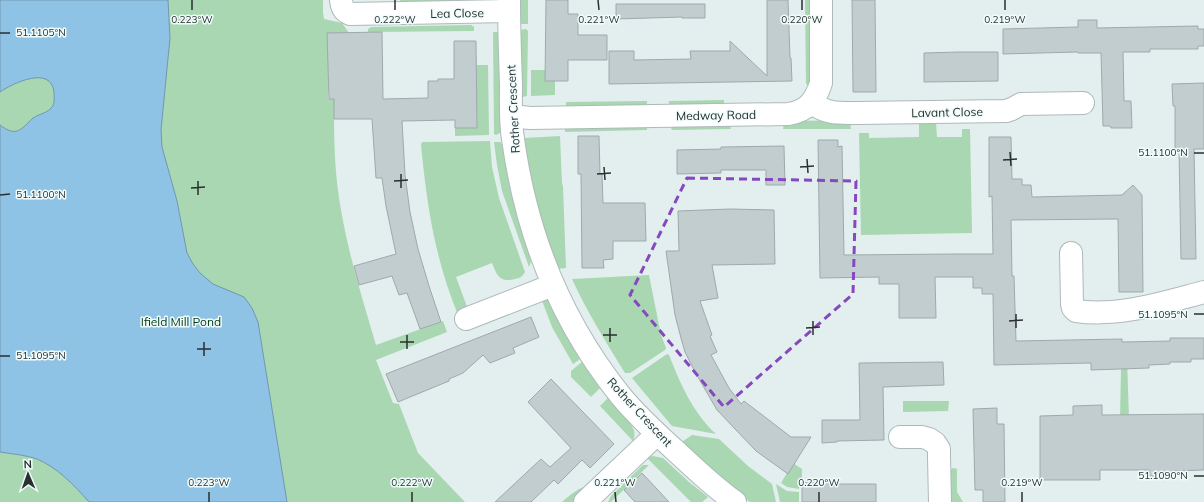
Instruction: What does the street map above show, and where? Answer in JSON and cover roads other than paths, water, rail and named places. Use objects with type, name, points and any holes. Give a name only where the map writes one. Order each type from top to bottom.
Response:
[{"type":"street","name":"Lea Close","points":[[341,0],[344,11],[350,14],[509,6]]},
{"type":"street","points":[[811,103],[817,96],[821,83],[821,0]]},
{"type":"street","name":"Rother Crescent","points":[[509,6],[513,137],[519,176],[526,208],[538,248],[553,285],[575,327],[606,376],[621,396],[657,434],[735,502]]},
{"type":"street","name":"Lavant Close","points":[[811,103],[822,110],[832,113],[856,113],[1006,111],[1021,104],[1083,102]]},
{"type":"street","name":"Medway Road","points":[[512,116],[530,118],[788,114],[796,113],[805,109],[811,103]]},
{"type":"street","points":[[1071,253],[1072,304],[1076,311],[1101,312],[1137,309],[1204,292]]},
{"type":"street","points":[[466,319],[553,285]]},
{"type":"street","points":[[586,502],[657,434]]},
{"type":"street","points":[[900,437],[922,437],[929,439],[935,443],[939,449],[940,502]]},
{"type":"water","points":[[0,0],[168,0],[170,38],[161,130],[162,147],[177,201],[187,253],[200,273],[213,284],[244,297],[252,308],[258,322],[287,502],[89,502],[78,489],[45,463],[28,456],[0,452],[0,125],[11,131],[22,128],[33,118],[46,112],[52,107],[54,104],[54,92],[51,84],[46,79],[31,78],[14,84],[0,92]]},
{"type":"park label","name":"Ifield Mill Pond","points":[[181,321]]}]
